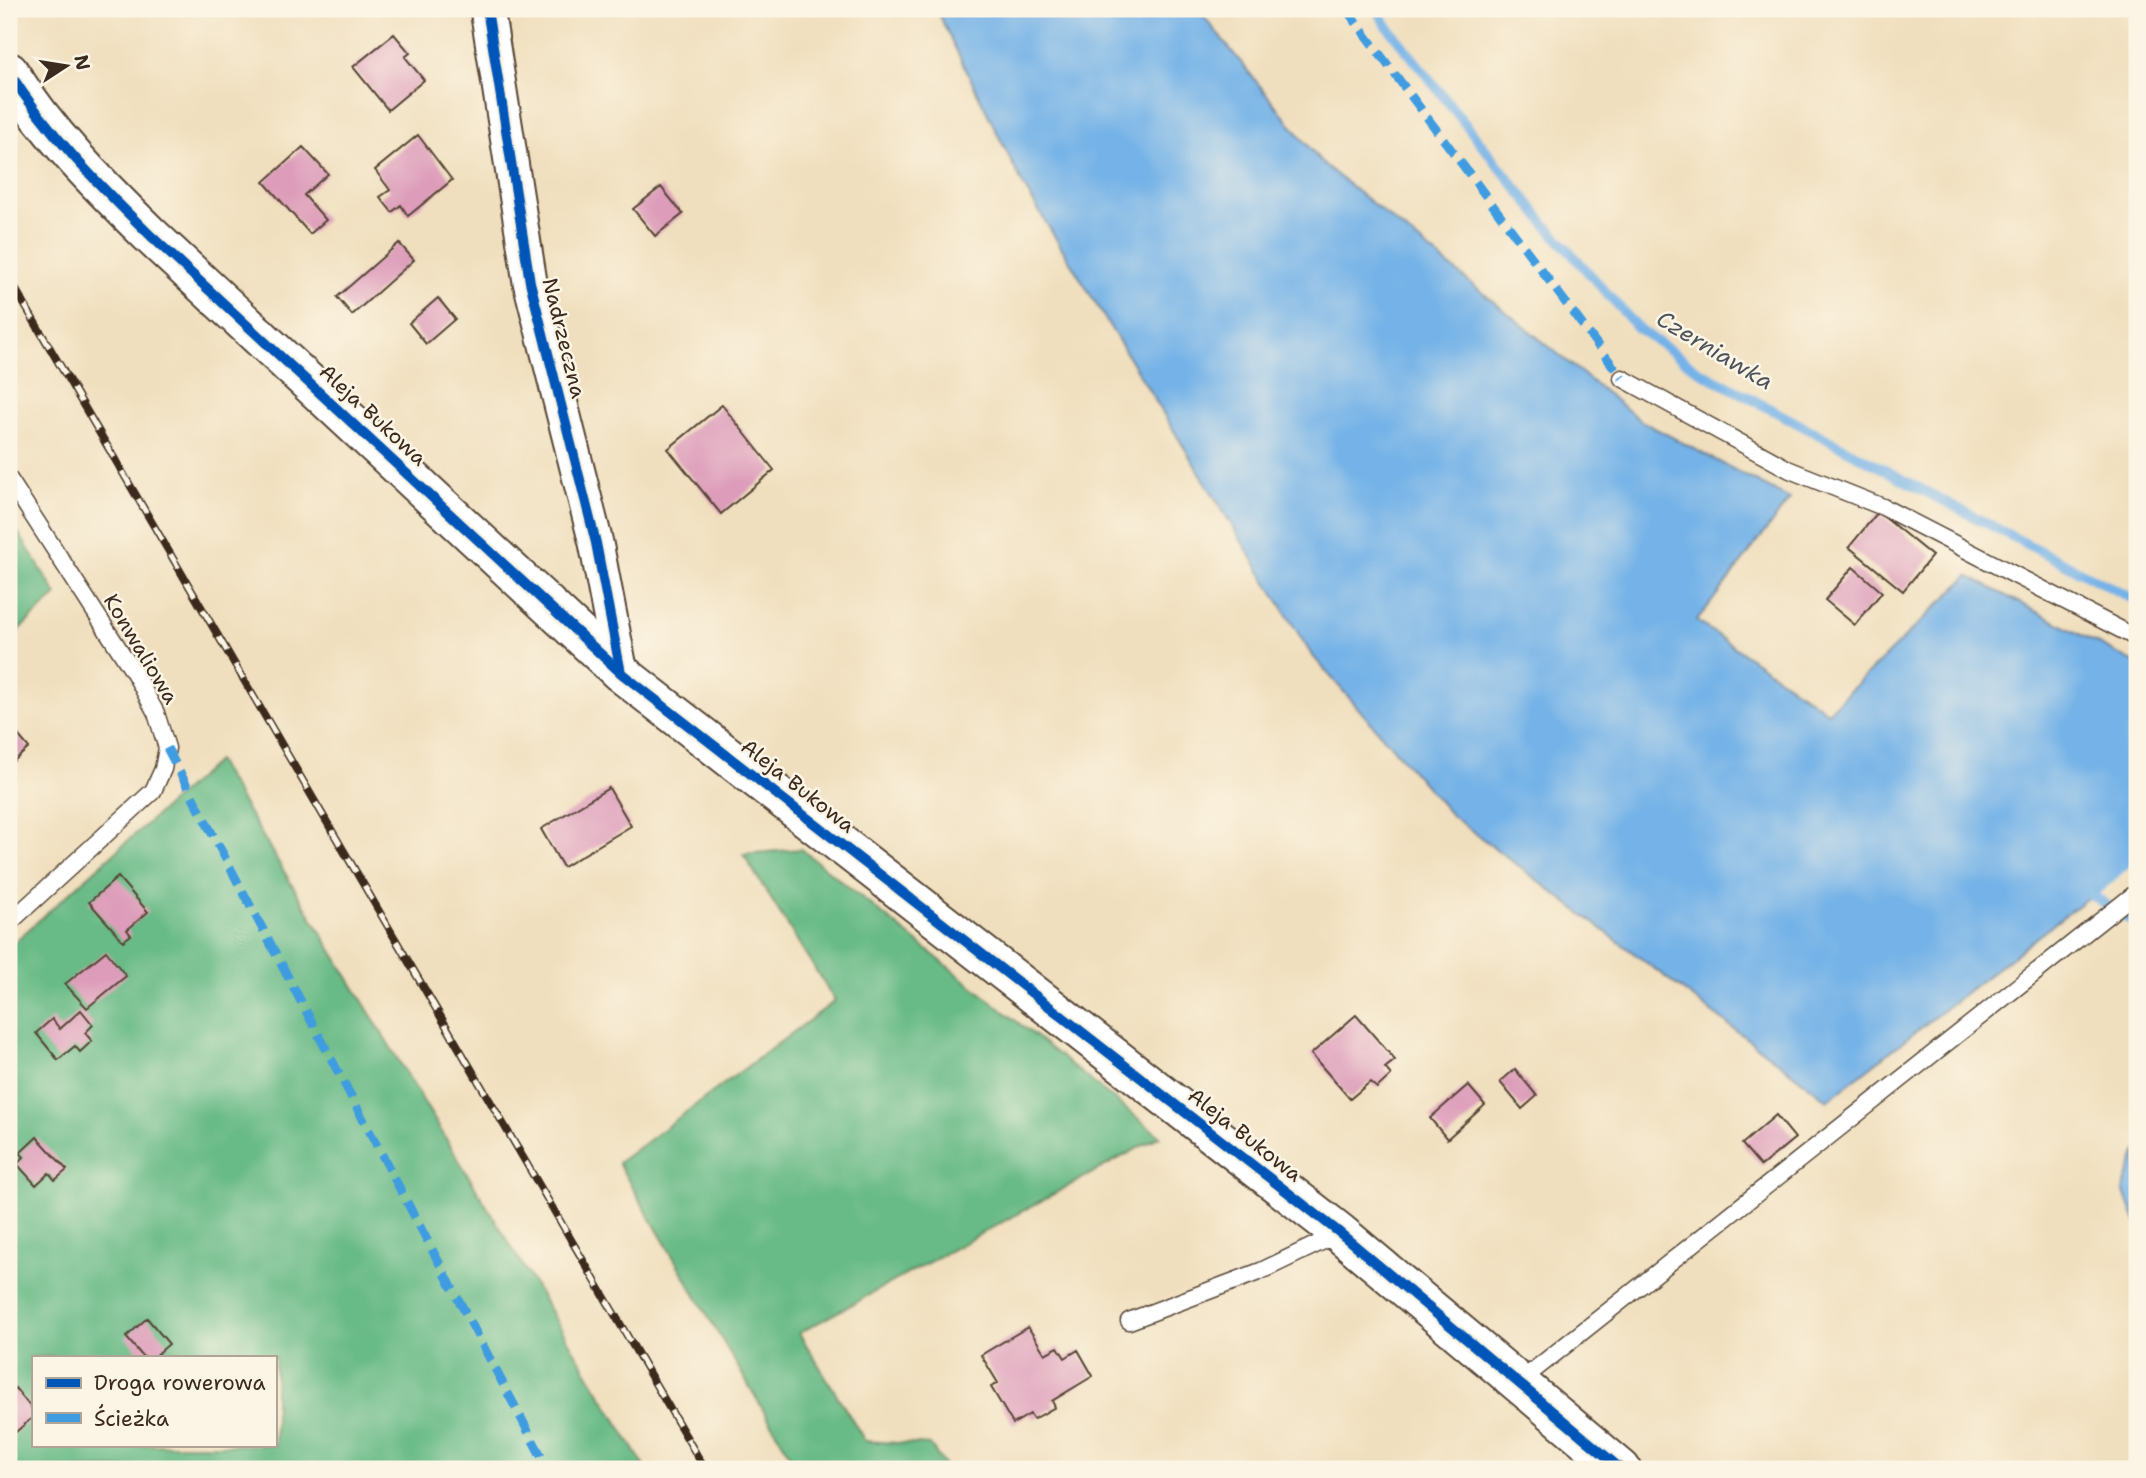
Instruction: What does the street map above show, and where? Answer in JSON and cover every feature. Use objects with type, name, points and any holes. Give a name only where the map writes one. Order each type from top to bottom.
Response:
[{"type":"street","name":"Nadrzeczna","points":[[487,9],[530,282],[596,543],[621,673]]},
{"type":"street","name":"Aleja Bukowa","points":[[9,72],[38,115],[60,141],[150,236],[621,673],[1340,1233],[1621,1469]]},
{"type":"lane","points":[[1622,378],[1790,470],[1883,506],[2137,638]]},
{"type":"lane","name":"Konwaliowa","points":[[9,479],[135,674],[156,713],[167,748],[163,769],[153,790],[9,923]]},
{"type":"lane","points":[[1519,1382],[2136,893]]},
{"type":"lane","points":[[1129,1321],[1261,1271],[1340,1233]]},
{"type":"green space","points":[[9,518],[57,595],[9,639]]},
{"type":"green space","points":[[217,761],[646,1469],[9,1469],[9,947]]},
{"type":"green space","points":[[801,849],[1160,1136],[799,1333],[865,1441],[930,1445],[947,1469],[798,1469],[618,1163],[835,1001],[743,854]]},
{"type":"water","points":[[936,9],[1198,9],[1321,162],[1641,421],[1790,499],[1697,621],[1828,712],[1968,576],[2137,664],[2137,853],[2091,895],[1828,1100],[1451,815],[1311,654],[1023,185]]},
{"type":"water","points":[[2137,1150],[2137,1223],[2123,1190]]},
{"type":"building","points":[[394,34],[410,53],[405,57],[424,80],[388,110],[353,67]]},
{"type":"building","points":[[418,135],[452,180],[408,216],[401,205],[392,212],[380,197],[390,190],[375,170]]},
{"type":"building","points":[[303,147],[328,174],[304,195],[326,220],[310,234],[264,182]]},
{"type":"building","points":[[661,187],[683,214],[655,236],[633,209]]},
{"type":"building","points":[[399,243],[414,260],[352,315],[337,297]]},
{"type":"building","points":[[438,298],[455,319],[426,344],[409,323]]},
{"type":"building","points":[[722,405],[774,470],[721,514],[668,449]]},
{"type":"building","points":[[1878,512],[1932,556],[1903,591],[1849,547]]},
{"type":"building","points":[[1853,567],[1882,592],[1855,625],[1825,600]]},
{"type":"building","points":[[13,729],[29,748],[9,765],[9,733]]},
{"type":"building","points":[[609,788],[631,826],[563,867],[541,829]]},
{"type":"building","points":[[118,877],[148,912],[127,930],[131,935],[123,941],[89,902]]},
{"type":"building","points":[[106,951],[126,976],[87,1008],[65,984]]},
{"type":"building","points":[[81,1010],[93,1025],[85,1033],[92,1041],[80,1052],[75,1046],[58,1060],[36,1033],[52,1019],[60,1029]]},
{"type":"building","points":[[1356,1015],[1395,1060],[1385,1068],[1391,1075],[1377,1088],[1370,1082],[1350,1099],[1311,1054]]},
{"type":"building","points":[[1515,1069],[1537,1096],[1522,1109],[1500,1082]]},
{"type":"building","points":[[1468,1085],[1485,1105],[1447,1139],[1430,1118]]},
{"type":"building","points":[[1776,1115],[1795,1138],[1761,1166],[1742,1144]]},
{"type":"building","points":[[37,1137],[67,1170],[55,1180],[49,1173],[36,1185],[17,1164],[24,1157],[20,1153]]},
{"type":"building","points":[[147,1318],[169,1344],[155,1356],[142,1356],[126,1337]]},
{"type":"building","points":[[1028,1327],[1045,1354],[1058,1347],[1065,1358],[1078,1350],[1093,1376],[1052,1401],[1055,1407],[1034,1419],[1030,1414],[1013,1424],[991,1387],[998,1383],[981,1355]]},
{"type":"building","points":[[15,1388],[32,1409],[32,1418],[9,1438],[9,1393]]},
{"type":"waterway","name":"Czerniawka","points":[[1376,9],[1546,225],[1638,328],[1699,371],[2137,601]]},
{"type":"waterway","name":"Czerniawka","points":[[2137,853],[2091,895],[2137,924]]},
{"type":"railway","points":[[9,278],[705,1469]]},
{"type":"marked path","points":[[1346,9],[1622,378]]},
{"type":"marked path","points":[[167,748],[548,1469]]},
{"type":"cycle path","points":[[487,9],[530,282],[596,543],[621,673]]},
{"type":"cycle path","points":[[9,72],[57,138],[151,236],[621,673],[1340,1233],[1621,1469]]}]
